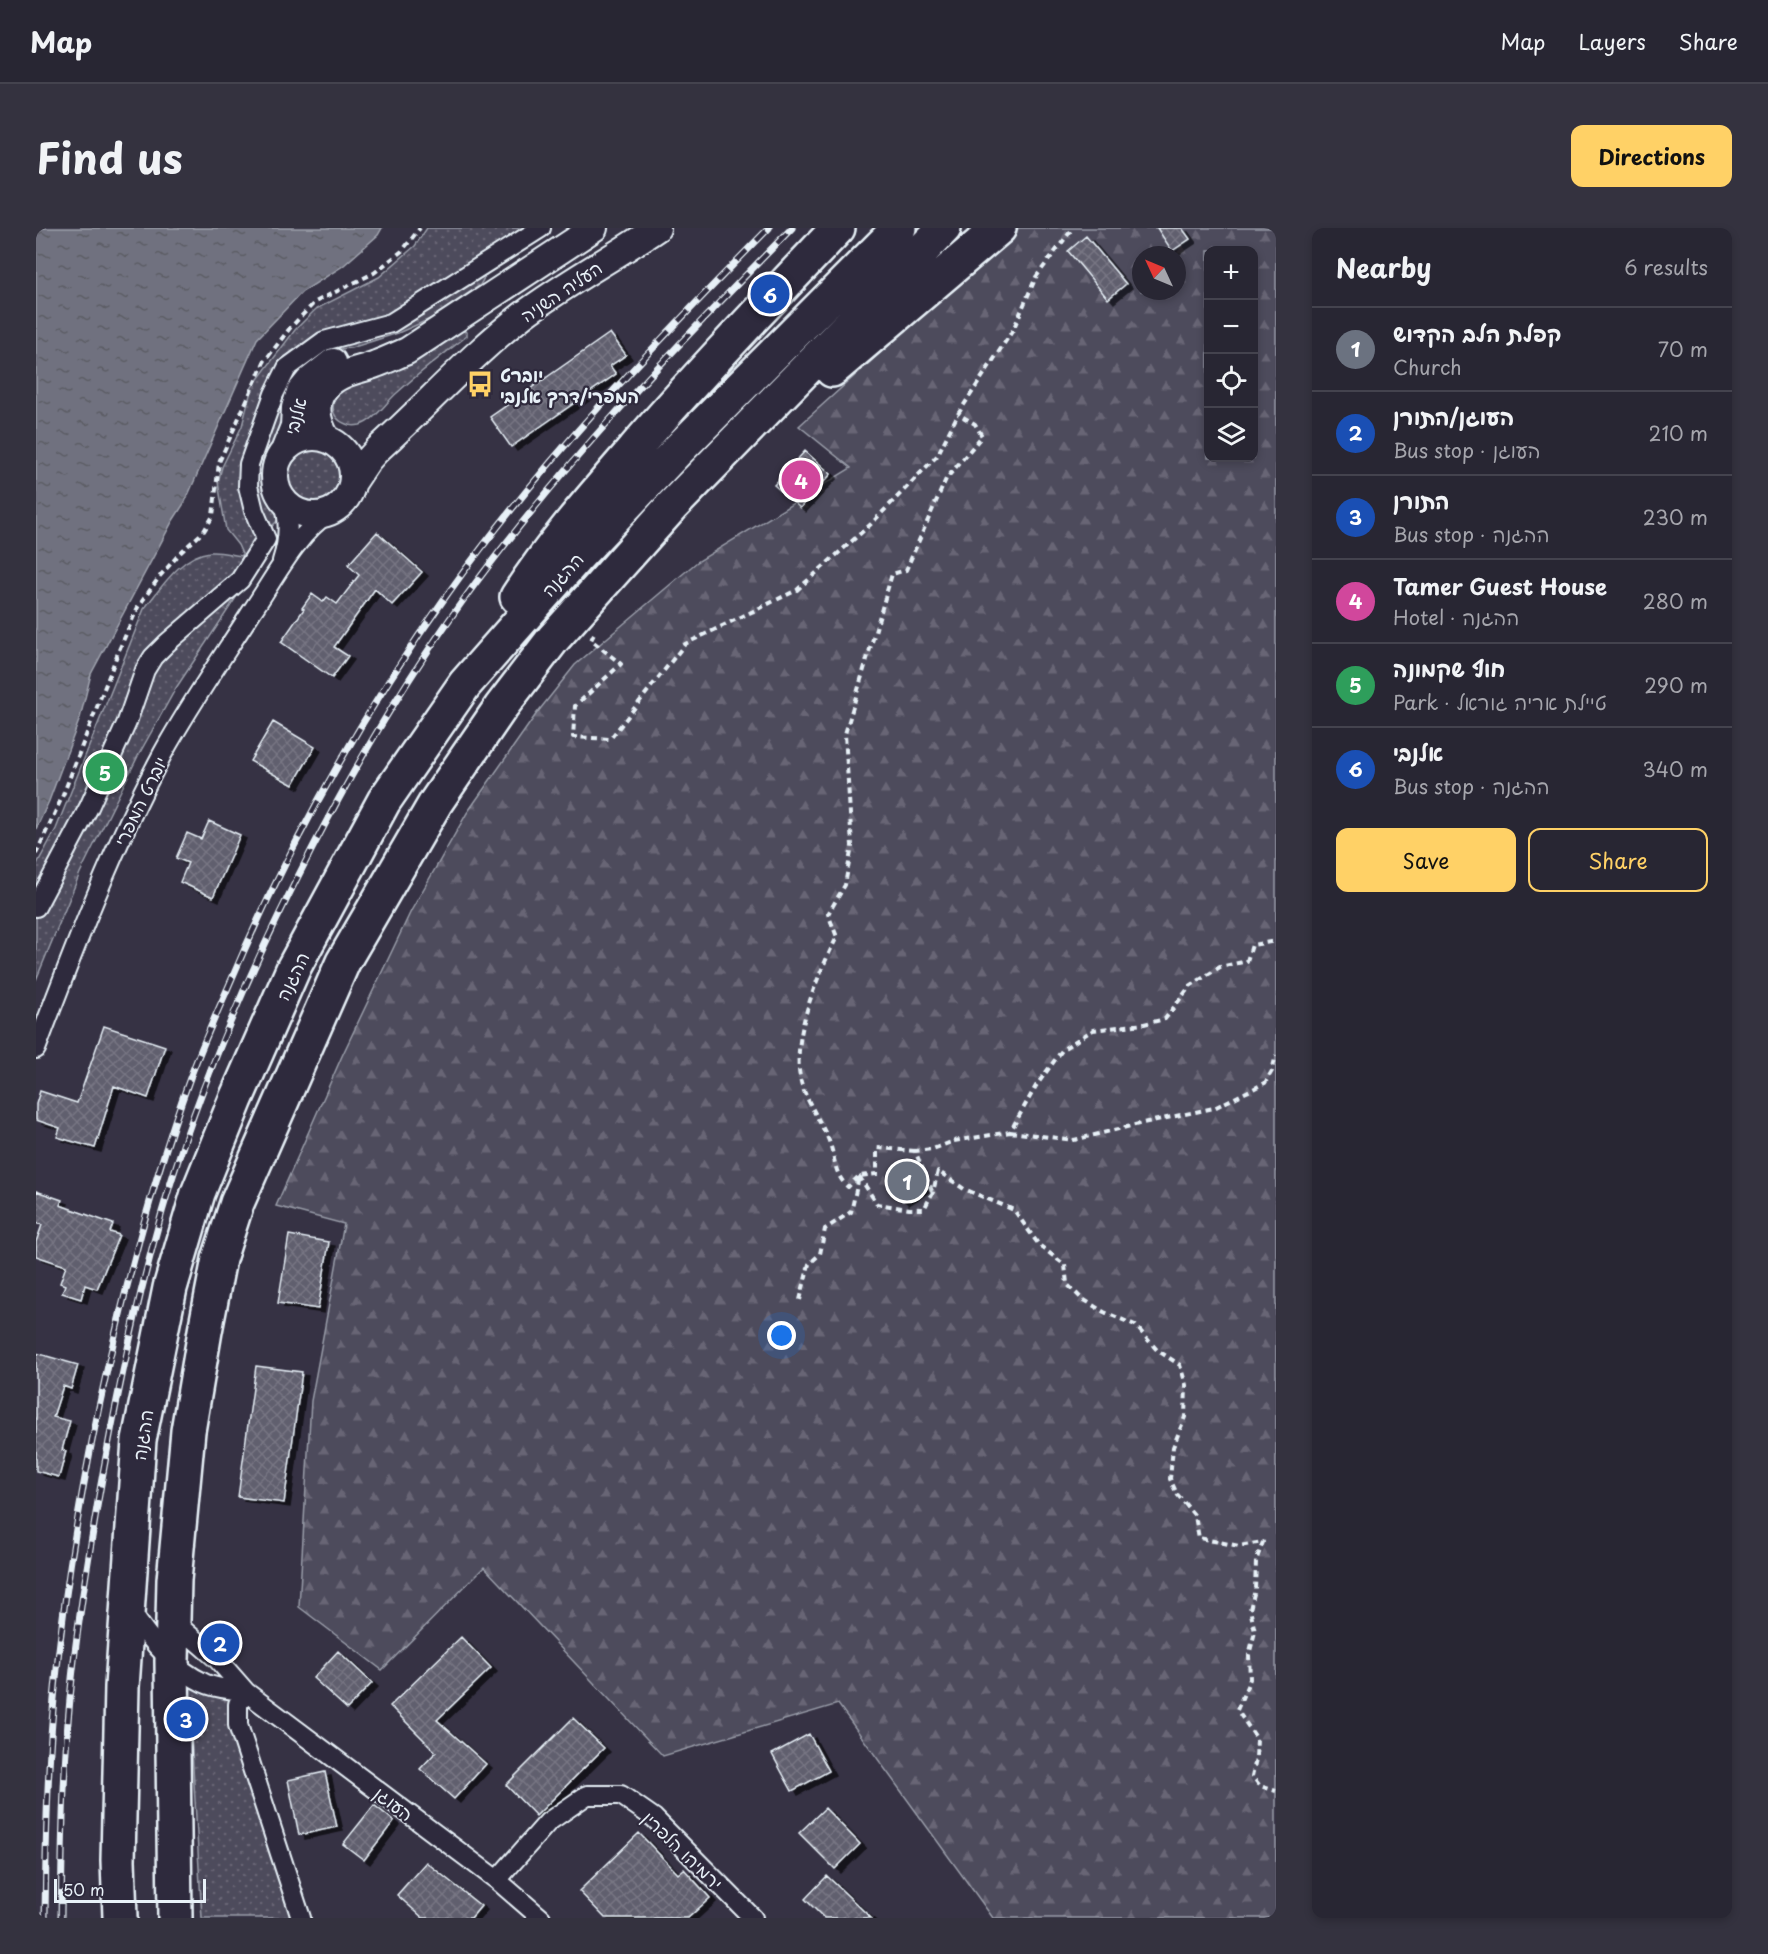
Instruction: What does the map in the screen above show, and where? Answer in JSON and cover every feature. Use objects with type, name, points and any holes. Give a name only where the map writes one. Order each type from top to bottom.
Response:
[{"type":"highway","points":[[465,684],[489,640],[521,591],[581,511],[660,419],[838,228]]},
{"type":"highway","name":"ההגנה","points":[[120,1918],[118,1860],[122,1687],[139,1440],[170,1288],[198,1193],[294,967],[384,801],[465,684],[622,509],[899,228]]},
{"type":"highway","name":"ההגנה","points":[[175,1918],[172,1620],[179,1517],[189,1431],[219,1259],[237,1203],[343,962],[436,802],[501,707],[553,639],[672,506],[944,228]]},
{"type":"highway","points":[[672,506],[999,228]]},
{"type":"street","points":[[36,906],[89,807],[127,722],[145,670],[153,657],[167,642],[240,580],[266,538],[254,511],[248,486],[249,465],[274,394],[287,368],[324,341],[391,323],[541,228]]},
{"type":"street","name":"אלנבי","points":[[332,441],[317,418],[318,404],[323,389],[333,380],[407,351],[529,273],[594,228]]},
{"type":"street","name":"העליה השניה","points":[[352,484],[378,449],[515,321],[657,228]]},
{"type":"street","name":"אלנבי","points":[[284,451],[294,426],[295,408],[300,392],[331,362],[390,348],[439,329]]},
{"type":"street","name":"העליה השניה","points":[[332,441],[351,444],[378,435],[471,360]]},
{"type":"street","points":[[316,437],[332,441],[350,459],[353,471],[348,495],[330,512],[317,515],[304,514],[283,500],[277,488],[275,475],[278,462],[284,451],[293,443],[304,438],[316,437]]},
{"type":"street","name":"יוברט המפרי","points":[[279,571],[287,541],[288,516],[283,500]]},
{"type":"street","name":"יוברט המפרי","points":[[36,1049],[97,889],[163,754],[210,676],[279,571],[305,534],[330,512]]},
{"type":"street","name":"העוגן","points":[[126,1604],[148,1635],[172,1661],[190,1675],[205,1683],[246,1692]]},
{"type":"street","name":"העוגן","points":[[172,1620],[218,1660],[246,1692],[497,1880],[541,1918]]},
{"type":"street","points":[[246,1692],[238,1704],[238,1725],[301,1918]]},
{"type":"street","name":"ירמיהו הלפרין","points":[[497,1880],[548,1822],[587,1795],[621,1795],[654,1818],[753,1918]]},
{"type":"path","points":[[36,854],[63,795],[138,607],[160,576],[204,531],[213,516],[219,462],[264,362],[290,328],[315,302],[374,273],[402,251],[420,228]]},
{"type":"path","points":[[596,630],[591,640],[621,664],[575,706],[573,737],[610,739],[686,644],[797,590],[871,524],[937,456],[958,414],[1013,330],[1036,278],[1073,228]]},
{"type":"path","points":[[958,414],[975,424],[982,436],[946,479],[906,570],[892,574],[846,734],[852,846],[845,885],[828,914],[837,937],[821,969],[797,1052],[803,1090],[830,1142],[839,1178],[848,1187],[859,1176],[878,1174],[877,1148],[915,1151],[933,1149],[954,1141],[1011,1132],[1074,1140],[1214,1108],[1265,1083],[1272,1071],[1276,1055]]},
{"type":"path","points":[[1011,1132],[1036,1086],[1063,1049],[1093,1030],[1165,1019],[1190,986],[1220,967],[1247,961],[1252,945],[1276,941]]},
{"type":"path","points":[[915,1151],[933,1192]]},
{"type":"path","points":[[859,1176],[877,1204],[924,1209],[933,1192],[938,1171],[964,1189],[1014,1210],[1040,1245],[1065,1265],[1067,1284],[1081,1298],[1104,1312],[1136,1325],[1158,1350],[1180,1365],[1186,1385],[1185,1417],[1173,1447],[1170,1479],[1177,1494],[1195,1516],[1199,1538],[1239,1546],[1263,1542],[1256,1561],[1255,1590],[1250,1609],[1254,1632],[1249,1655],[1250,1679],[1237,1710],[1257,1739],[1252,1776],[1260,1786],[1276,1791]]},
{"type":"path","points":[[800,1300],[809,1264],[820,1254],[825,1229],[851,1212],[859,1176]]},
{"type":"green space","points":[[427,228],[527,228],[504,244],[480,285],[430,319],[398,333],[351,348],[328,350],[311,363],[266,476],[270,498],[279,519],[244,555],[265,554],[176,688],[138,756],[80,873],[36,980],[36,866],[56,829],[144,609],[172,574],[190,559],[210,552],[243,556],[238,545],[226,530],[218,482],[222,467],[242,426],[252,387],[295,330],[316,309],[379,277],[415,246]]},
{"type":"green space","points":[[1019,228],[1276,228],[1276,1918],[993,1918],[838,1704],[663,1756],[484,1567],[382,1670],[299,1607],[311,1401],[344,1224],[276,1206],[342,1056],[411,911],[467,813],[537,713],[575,665],[697,562],[851,468],[799,426]]},
{"type":"green space","points":[[459,330],[467,332],[467,336],[406,385],[366,423],[353,426],[336,417],[333,408],[335,397],[342,387]]},
{"type":"green space","points":[[309,451],[319,451],[332,458],[339,471],[339,481],[332,494],[319,501],[309,501],[300,497],[293,490],[289,481],[289,471],[293,462],[300,455]]},
{"type":"green space","points":[[188,1683],[237,1696],[292,1918],[202,1918]]},
{"type":"water","points":[[36,228],[382,228],[378,235],[343,266],[302,292],[257,339],[185,502],[172,522],[91,674],[80,718],[36,829]]},
{"type":"building","points":[[1157,228],[1182,228],[1190,239],[1180,246],[1169,246]]},
{"type":"building","points":[[1086,236],[1126,284],[1108,299],[1068,251]]},
{"type":"building","points":[[610,333],[626,355],[610,366],[616,374],[511,447],[490,417]]},
{"type":"building","points":[[805,451],[831,474],[800,508],[774,485]]},
{"type":"building","points":[[377,532],[422,572],[392,605],[375,589],[334,647],[348,656],[332,678],[281,642],[312,594],[323,602],[327,597],[337,604],[359,575],[348,565]]},
{"type":"building","points":[[273,722],[315,747],[293,785],[250,761]]},
{"type":"building","points":[[209,821],[240,835],[213,897],[180,882],[188,863],[176,858],[187,833],[201,839]]},
{"type":"building","points":[[104,1026],[165,1046],[148,1098],[114,1086],[95,1148],[57,1137],[60,1128],[36,1120],[36,1104],[40,1091],[77,1103]]},
{"type":"building","points":[[905,1167],[916,1169],[923,1188],[903,1201],[892,1189],[891,1184],[897,1173]]},
{"type":"building","points":[[36,1191],[62,1200],[60,1205],[113,1224],[110,1232],[119,1235],[97,1289],[85,1285],[81,1299],[62,1293],[65,1285],[60,1283],[66,1266],[36,1256],[36,1242],[42,1225],[36,1223]]},
{"type":"building","points":[[289,1235],[329,1242],[318,1309],[278,1303]]},
{"type":"building","points":[[36,1353],[78,1365],[71,1389],[63,1386],[53,1417],[70,1421],[62,1450],[66,1451],[59,1477],[36,1471]]},
{"type":"building","points":[[256,1366],[302,1372],[284,1503],[238,1497]]},
{"type":"building","points":[[461,1637],[491,1668],[437,1720],[486,1764],[454,1799],[420,1769],[436,1752],[390,1706]]},
{"type":"building","points":[[338,1651],[372,1683],[347,1709],[313,1678]]},
{"type":"building","points":[[573,1718],[604,1748],[536,1816],[506,1785]]},
{"type":"building","points":[[809,1734],[829,1771],[792,1791],[772,1754]]},
{"type":"building","points":[[325,1772],[337,1827],[299,1835],[288,1780]]},
{"type":"building","points":[[374,1805],[394,1821],[364,1860],[343,1844]]},
{"type":"building","points":[[825,1808],[860,1844],[835,1869],[799,1833]]},
{"type":"building","points":[[639,1833],[678,1874],[684,1869],[710,1898],[688,1918],[605,1918],[579,1891]]},
{"type":"building","points":[[426,1862],[481,1906],[471,1918],[423,1918],[397,1895]]},
{"type":"building","points":[[827,1876],[871,1918],[824,1918],[805,1899]]},
{"type":"railway","points":[[45,1918],[48,1781],[54,1699],[63,1614],[83,1487],[109,1361],[145,1218],[166,1148],[208,1034],[274,886],[327,785],[385,686],[449,592],[485,543],[562,449],[643,359],[769,228]]},
{"type":"railway","points":[[61,1918],[64,1781],[75,1649],[94,1526],[119,1392],[152,1248],[176,1165],[209,1073],[247,983],[328,818],[364,754],[422,660],[464,599],[501,549],[580,454],[705,317],[792,228]]},
{"type":"place","name":"אלנבי","points":[[770,294]]},
{"type":"place","name":"יוברט המפרי/דרך אלנבי","points":[[480,384]]},
{"type":"place","name":"Tamer Guest House","points":[[801,480]]},
{"type":"place","name":"חוף שקמונה","points":[[105,772]]},
{"type":"place","name":"קפלת הלב הקדוש","points":[[907,1181]]},
{"type":"place","name":"העוגן/התורן","points":[[220,1643]]},
{"type":"place","name":"התורן","points":[[186,1719]]}]
